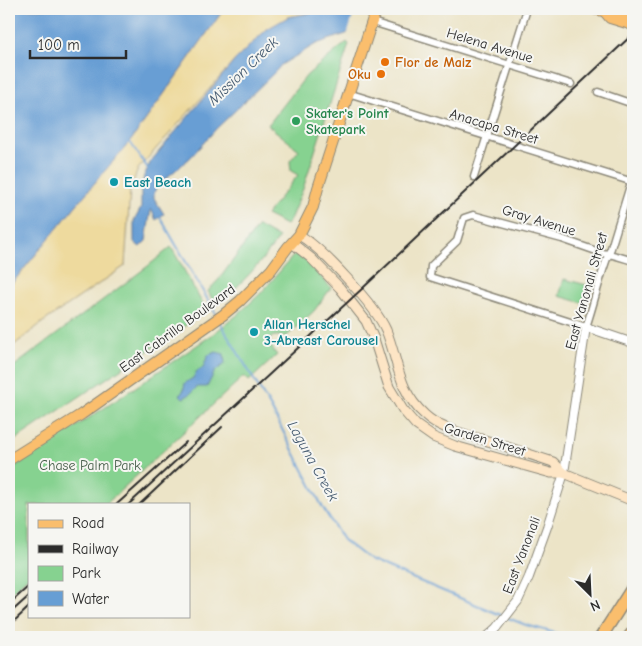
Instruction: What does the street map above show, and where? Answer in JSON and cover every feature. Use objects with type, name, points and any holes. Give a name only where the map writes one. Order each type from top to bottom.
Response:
[{"type":"highway","points":[[601,637],[633,587]]},
{"type":"highway","points":[[629,637],[633,632]]},
{"type":"main road","name":"East Cabrillo Boulevard","points":[[9,460],[82,414],[223,315],[271,270],[296,239],[314,207],[348,93],[376,9]]},
{"type":"main road","points":[[594,9],[633,17]]},
{"type":"main road","points":[[605,12],[610,18],[633,25]]},
{"type":"main road","name":"Garden Street","points":[[296,239],[311,242],[379,316],[387,333],[404,389],[414,404],[426,416],[445,427],[553,462],[564,473]]},
{"type":"main road","name":"Garden Street","points":[[296,239],[366,322],[374,339],[384,376],[392,393],[403,410],[423,431],[455,446],[548,473],[564,473],[633,500]]},
{"type":"street","points":[[474,177],[527,9]]},
{"type":"street","name":"Helena Avenue","points":[[372,21],[572,84]]},
{"type":"street","points":[[598,92],[633,104]]},
{"type":"street","name":"Anacapa Street","points":[[348,93],[633,180]]},
{"type":"street","name":"East Yanonali Street","points":[[564,473],[586,328],[633,180]]},
{"type":"street","name":"Gray Avenue","points":[[586,328],[430,277],[431,266],[457,241],[462,222],[466,217],[477,215],[633,261]]},
{"type":"street","points":[[586,328],[633,343]]},
{"type":"street","name":"East Yanonali","points":[[487,637],[497,628],[523,591],[535,562],[564,473]]},
{"type":"green space","points":[[347,42],[349,44],[303,189],[286,225],[266,215],[298,175],[291,171],[290,161],[299,150],[268,125],[307,75]]},
{"type":"green space","points":[[258,226],[279,238],[250,273],[216,305],[208,291],[220,278]]},
{"type":"green space","name":"Chase Palm Park","points":[[171,247],[207,311],[9,444],[9,370]]},
{"type":"green space","name":"Chase Palm Park","points":[[294,255],[301,255],[331,288],[314,311],[287,336],[274,336],[271,338],[270,343],[277,355],[249,381],[244,376],[107,503],[28,503],[28,577],[9,594],[9,470],[209,337],[261,293]]},
{"type":"green space","points":[[564,279],[587,285],[583,303],[559,296]]},
{"type":"sand","name":"East Beach","points":[[224,9],[328,9],[288,17],[267,29],[236,59],[138,169],[130,190],[125,266],[43,322],[9,349],[9,287],[130,142]]},
{"type":"water","points":[[9,9],[224,9],[130,142],[9,287]]},
{"type":"water","name":"Mission Creek","points":[[343,9],[389,9],[346,34],[316,44],[281,65],[216,129],[190,158],[157,186],[154,198],[164,214],[156,220],[151,209],[146,241],[140,247],[134,242],[134,221],[141,208],[141,190],[144,176],[151,161],[236,59],[267,29],[288,17]]},
{"type":"water","points":[[216,352],[224,354],[225,364],[215,371],[207,387],[197,387],[183,398],[180,395],[185,383],[193,378],[197,371],[203,368],[208,355]]},
{"type":"pier","points":[[355,9],[389,9],[388,12],[347,36]]},
{"type":"waterway","points":[[130,142],[149,170]]},
{"type":"waterway","name":"Laguna Creek","points":[[160,217],[216,314]]},
{"type":"waterway","name":"Laguna Creek","points":[[219,321],[271,408],[323,508],[343,540],[369,560],[503,616]]},
{"type":"waterway","name":"Laguna Creek","points":[[508,618],[570,637]]},
{"type":"railway","points":[[130,503],[364,287],[633,34]]},
{"type":"railway","points":[[141,503],[222,427]]},
{"type":"railway","points":[[118,503],[186,442]]},
{"type":"railway","points":[[9,604],[28,587]]},
{"type":"railway","points":[[9,614],[28,597]]},
{"type":"railway","points":[[9,626],[28,608]]},
{"type":"place","name":"Flor de Maiz","points":[[385,62]]},
{"type":"place","name":"Oku","points":[[381,74]]},
{"type":"place","name":"Skater's Point Skatepark","points":[[296,121]]},
{"type":"place","name":"East Beach","points":[[114,182]]},
{"type":"place","name":"Allan Herschel 3-Abreast Carousel","points":[[254,332]]}]
